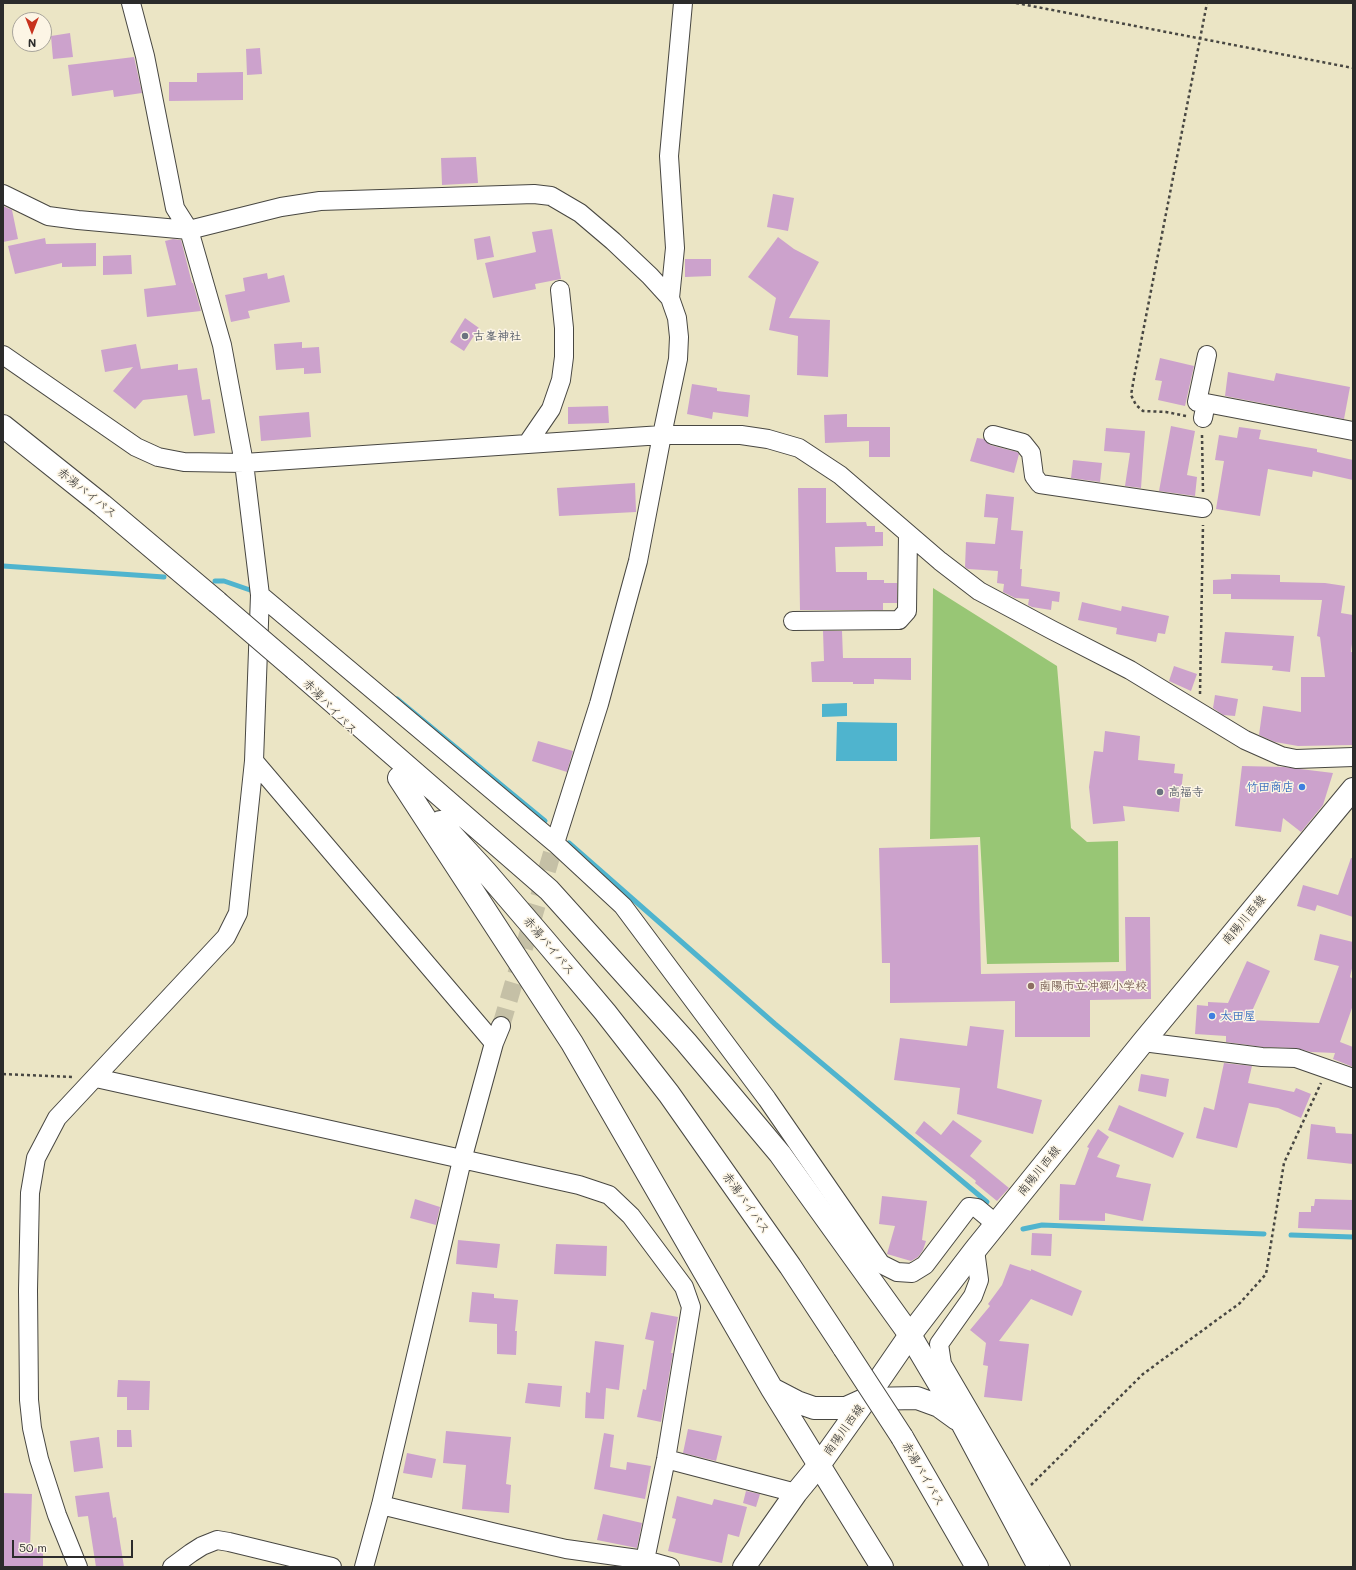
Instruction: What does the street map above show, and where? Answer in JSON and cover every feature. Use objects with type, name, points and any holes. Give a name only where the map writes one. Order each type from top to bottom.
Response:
[{"type":"main road","name":"赤湯バイパス","points":[[3,426],[102,505],[295,669],[485,871],[546,942],[605,1012],[669,1094],[790,1266],[902,1437],[977,1567]]},
{"type":"main road","points":[[295,669],[549,890],[686,1042],[780,1154],[910,1335],[961,1421],[1039,1567]]},
{"type":"main road","points":[[399,778],[572,1043],[772,1389],[882,1567]]},
{"type":"main road","name":"南陽川西線","points":[[744,1567],[796,1493],[866,1399],[910,1335],[975,1250],[1143,1042],[1353,789]]},
{"type":"main road","points":[[772,1389],[797,1402],[814,1408],[846,1408],[866,1399],[917,1398],[940,1406],[961,1421]]},
{"type":"street","points":[[78,1567],[57,1515],[41,1465],[29,1400],[28,1290],[30,1193],[36,1158],[57,1118],[96,1078],[226,937],[238,913],[254,760],[260,595],[244,463],[222,346],[188,230],[175,208],[145,56],[131,3]]},
{"type":"street","points":[[670,298],[675,248],[669,156],[683,3]]},
{"type":"street","points":[[3,194],[48,216],[188,230],[281,207],[320,201],[534,194],[551,196],[580,214],[597,227],[650,276],[670,298],[677,318],[679,337],[678,359],[638,561],[599,704],[555,843]]},
{"type":"street","points":[[527,444],[550,409],[561,380],[564,357],[564,328],[560,290]]},
{"type":"street","points":[[3,355],[136,447],[158,457],[184,462],[244,463],[662,435],[741,435],[768,439],[799,448],[840,474],[940,562],[979,591],[1130,670],[1200,711],[1245,740],[1281,756],[1296,759],[1353,757]]},
{"type":"street","points":[[1207,355],[1197,402],[1204,411],[1353,430]]},
{"type":"street","points":[[993,435],[1023,443],[1031,453],[1034,476],[1040,484],[1203,508]]},
{"type":"street","points":[[794,621],[899,620],[907,611],[908,534]]},
{"type":"street","points":[[260,595],[555,843],[623,906],[767,1099],[881,1264],[897,1272],[912,1273],[925,1265],[969,1207],[977,1208],[996,1224]]},
{"type":"street","points":[[254,760],[494,1043]]},
{"type":"street","points":[[364,1567],[381,1505],[462,1160],[494,1043],[501,1026]]},
{"type":"street","points":[[1143,1042],[1262,1057],[1296,1058],[1353,1078]]},
{"type":"street","points":[[96,1078],[579,1185],[609,1195],[631,1216],[684,1287],[691,1307],[666,1459],[644,1560]]},
{"type":"street","points":[[975,1250],[979,1280],[973,1296],[939,1344],[942,1364],[1061,1567]]},
{"type":"street","points":[[666,1459],[796,1493]]},
{"type":"street","points":[[381,1505],[496,1534],[566,1548],[644,1560],[670,1567]]},
{"type":"street","points":[[172,1567],[191,1552],[216,1540],[332,1567]]},
{"type":"path","points":[[1016,3],[1353,68]]},
{"type":"path","points":[[1200,711],[1204,411],[1143,412],[1136,405],[1132,395],[1134,378],[1207,3]]},
{"type":"path","points":[[1020,1497],[1142,1374],[1240,1303],[1266,1274],[1284,1163],[1327,1070]]},
{"type":"path","points":[[3,1074],[96,1078]]},
{"type":"green space","points":[[933,588],[1057,666],[1071,828],[1087,842],[1118,841],[1119,962],[987,964],[980,837],[930,839]]},
{"type":"water","points":[[847,703],[847,716],[822,717],[822,704]]},
{"type":"water","points":[[837,722],[897,723],[897,761],[836,761]]},
{"type":"building","points":[[70,33],[73,57],[53,59],[52,36]]},
{"type":"building","points":[[260,48],[262,74],[247,75],[246,49]]},
{"type":"building","points":[[134,57],[142,93],[114,97],[113,90],[72,96],[68,65]]},
{"type":"building","points":[[243,72],[243,100],[169,101],[169,82],[197,82],[197,73]]},
{"type":"building","points":[[476,157],[478,183],[442,185],[441,158]]},
{"type":"building","points":[[773,194],[794,198],[788,231],[767,227]]},
{"type":"building","points":[[3,206],[12,210],[18,239],[3,242]]},
{"type":"building","points":[[552,229],[561,279],[535,284],[536,289],[493,298],[485,263],[536,252],[532,232]]},
{"type":"building","points":[[490,236],[494,257],[477,260],[474,239]]},
{"type":"building","points":[[778,237],[794,249],[819,262],[789,318],[830,320],[828,377],[797,375],[798,336],[769,330],[776,298],[748,277]]},
{"type":"building","points":[[45,238],[46,244],[96,243],[96,266],[62,267],[62,263],[15,274],[8,246]]},
{"type":"building","points":[[173,239],[181,240],[201,311],[147,317],[144,289],[176,285],[165,241]]},
{"type":"building","points":[[131,255],[132,274],[103,275],[103,256]]},
{"type":"building","points":[[685,259],[711,259],[711,276],[685,277]]},
{"type":"building","points":[[267,273],[268,279],[284,275],[290,302],[248,311],[250,318],[231,322],[225,295],[245,291],[243,278]]},
{"type":"building","points":[[465,318],[479,328],[464,351],[450,342]]},
{"type":"building","points":[[302,342],[302,348],[319,347],[321,373],[304,374],[304,368],[276,370],[274,344]]},
{"type":"building","points":[[136,344],[141,369],[178,364],[178,370],[197,368],[202,400],[210,399],[215,433],[194,436],[187,395],[143,400],[135,409],[113,391],[133,367],[105,372],[101,350]]},
{"type":"building","points":[[1160,358],[1194,366],[1185,406],[1158,400],[1162,381],[1155,380]]},
{"type":"building","points":[[1228,372],[1274,381],[1276,373],[1350,387],[1344,419],[1225,396]]},
{"type":"building","points":[[692,384],[717,388],[717,391],[750,395],[748,417],[713,412],[712,419],[687,414]]},
{"type":"building","points":[[608,406],[609,423],[568,424],[568,407]]},
{"type":"building","points":[[309,412],[311,437],[261,441],[259,416]]},
{"type":"building","points":[[847,414],[847,427],[890,427],[890,457],[869,457],[869,441],[825,443],[824,415]]},
{"type":"building","points":[[1171,426],[1195,431],[1187,475],[1197,477],[1195,496],[1159,491]]},
{"type":"building","points":[[1239,427],[1261,430],[1259,439],[1317,449],[1317,452],[1353,460],[1353,480],[1313,471],[1312,477],[1268,469],[1260,516],[1216,509],[1224,461],[1215,460],[1219,435],[1237,438]]},
{"type":"building","points":[[1106,428],[1145,431],[1141,488],[1125,486],[1130,453],[1104,451]]},
{"type":"building","points":[[977,438],[984,439],[990,445],[1017,452],[1019,454],[1014,473],[970,461]]},
{"type":"building","points":[[1073,460],[1102,463],[1100,482],[1071,478]]},
{"type":"building","points":[[635,483],[636,512],[559,516],[557,488]]},
{"type":"building","points":[[798,488],[826,488],[826,523],[866,522],[867,526],[875,526],[875,532],[883,532],[883,546],[835,547],[836,572],[867,572],[867,580],[884,580],[884,583],[897,583],[897,603],[883,603],[883,610],[800,610]]},
{"type":"building","points":[[986,494],[1014,497],[1011,530],[1023,531],[1020,569],[1022,569],[1021,586],[1060,592],[1059,602],[1052,601],[1051,610],[1032,607],[1028,605],[1029,599],[1015,598],[1003,592],[1004,584],[997,583],[998,571],[968,569],[965,567],[966,542],[995,544],[998,518],[984,517]]},
{"type":"building","points":[[1231,574],[1280,575],[1280,582],[1325,583],[1345,586],[1341,613],[1353,615],[1351,652],[1353,652],[1353,745],[1298,746],[1275,742],[1259,735],[1263,706],[1301,712],[1301,677],[1325,677],[1320,637],[1317,636],[1322,600],[1231,599],[1231,594],[1213,594],[1213,580],[1231,579]]},
{"type":"building","points":[[1082,602],[1121,611],[1122,606],[1169,616],[1165,634],[1158,633],[1156,642],[1116,634],[1117,628],[1078,620]]},
{"type":"building","points":[[823,631],[842,631],[843,658],[911,658],[911,680],[874,679],[874,684],[853,684],[853,682],[812,682],[811,662],[824,661]]},
{"type":"building","points":[[1225,632],[1294,636],[1290,672],[1272,670],[1273,666],[1221,663]]},
{"type":"building","points":[[1174,666],[1197,674],[1191,691],[1169,681]]},
{"type":"building","points":[[1215,695],[1238,699],[1235,716],[1223,715],[1213,708]]},
{"type":"building","points":[[1105,731],[1140,736],[1138,760],[1175,764],[1174,773],[1183,774],[1179,812],[1123,806],[1125,821],[1093,824],[1089,787],[1094,751],[1103,752]]},
{"type":"building","points":[[538,741],[573,751],[567,772],[532,761]]},
{"type":"building","points":[[1242,766],[1284,767],[1333,773],[1323,805],[1301,832],[1283,818],[1281,832],[1235,826]]},
{"type":"building","points":[[978,845],[981,974],[1126,971],[1125,917],[1150,917],[1151,999],[1090,1000],[1090,1037],[1015,1037],[1015,1001],[890,1003],[890,963],[882,963],[879,848]]},
{"type":"building","points":[[1351,858],[1353,858],[1353,917],[1317,905],[1315,911],[1297,906],[1303,885],[1338,895]]},
{"type":"building","points":[[1320,934],[1353,942],[1353,964],[1350,977],[1353,979],[1353,1005],[1340,1042],[1353,1047],[1353,1067],[1333,1059],[1335,1053],[1311,1052],[1296,1048],[1263,1047],[1226,1042],[1226,1036],[1195,1034],[1197,1005],[1208,1006],[1208,1002],[1228,1003],[1247,961],[1270,971],[1248,1020],[1319,1023],[1339,966],[1314,960]]},
{"type":"building","points":[[970,1026],[1004,1030],[997,1088],[1042,1100],[1033,1134],[957,1114],[960,1088],[894,1080],[900,1038],[967,1046]]},
{"type":"building","points":[[1224,1063],[1252,1066],[1248,1083],[1294,1092],[1296,1088],[1311,1094],[1301,1118],[1278,1108],[1249,1103],[1237,1148],[1196,1138],[1204,1107],[1214,1110]]},
{"type":"building","points":[[1141,1074],[1169,1079],[1166,1097],[1138,1091]]},
{"type":"building","points":[[1119,1105],[1184,1133],[1173,1158],[1108,1130]]},
{"type":"building","points":[[953,1120],[982,1141],[970,1156],[1009,1188],[997,1201],[975,1183],[976,1181],[915,1133],[924,1121],[941,1135]]},
{"type":"building","points":[[1311,1124],[1335,1127],[1336,1133],[1353,1134],[1353,1164],[1307,1159]]},
{"type":"building","points":[[1098,1129],[1109,1137],[1097,1157],[1120,1165],[1116,1177],[1151,1184],[1143,1221],[1105,1213],[1105,1221],[1059,1220],[1060,1184],[1075,1185],[1089,1148],[1087,1147]]},
{"type":"building","points":[[882,1196],[927,1201],[922,1240],[926,1241],[923,1250],[918,1257],[911,1261],[887,1254],[895,1226],[879,1224]]},
{"type":"building","points":[[415,1199],[440,1207],[436,1225],[410,1218]]},
{"type":"building","points":[[1315,1199],[1353,1200],[1353,1230],[1298,1228],[1299,1212],[1311,1212],[1311,1206],[1314,1206]]},
{"type":"building","points":[[1032,1233],[1052,1234],[1051,1256],[1031,1255]]},
{"type":"building","points":[[458,1240],[500,1244],[497,1268],[456,1264]]},
{"type":"building","points":[[556,1244],[607,1246],[606,1276],[554,1274]]},
{"type":"building","points":[[1010,1264],[1031,1271],[1031,1269],[1082,1291],[1072,1316],[1031,1299],[999,1341],[1029,1344],[1022,1401],[984,1397],[988,1366],[983,1365],[986,1343],[970,1330],[990,1306],[988,1304],[1002,1285]]},
{"type":"building","points":[[472,1292],[494,1294],[494,1298],[518,1300],[515,1331],[517,1331],[516,1355],[497,1354],[497,1324],[469,1322]]},
{"type":"building","points":[[651,1312],[678,1317],[661,1422],[637,1417],[643,1389],[646,1390],[654,1341],[645,1339]]},
{"type":"building","points":[[595,1341],[624,1345],[619,1390],[606,1388],[604,1419],[585,1418],[586,1392],[590,1393]]},
{"type":"building","points":[[118,1380],[150,1381],[149,1410],[127,1410],[127,1397],[117,1397]]},
{"type":"building","points":[[528,1383],[562,1386],[560,1407],[525,1403]]},
{"type":"building","points":[[688,1429],[722,1436],[716,1461],[683,1453]]},
{"type":"building","points":[[117,1430],[131,1430],[132,1447],[117,1447]]},
{"type":"building","points":[[446,1431],[511,1437],[506,1484],[511,1485],[509,1513],[462,1509],[466,1465],[443,1463]]},
{"type":"building","points":[[604,1433],[614,1435],[610,1467],[626,1470],[627,1462],[651,1466],[645,1499],[594,1489]]},
{"type":"building","points":[[99,1437],[103,1468],[74,1472],[70,1441]]},
{"type":"building","points":[[407,1453],[436,1459],[432,1478],[403,1473]]},
{"type":"building","points":[[746,1491],[760,1494],[756,1507],[743,1503]]},
{"type":"building","points":[[109,1492],[113,1518],[116,1517],[124,1567],[96,1567],[88,1516],[78,1517],[75,1496]]},
{"type":"building","points":[[3,1493],[32,1494],[30,1548],[43,1548],[43,1567],[3,1567]]},
{"type":"building","points":[[677,1496],[712,1505],[714,1499],[747,1507],[739,1537],[728,1534],[722,1563],[668,1551],[676,1519],[672,1518]]},
{"type":"building","points":[[603,1514],[642,1523],[637,1548],[597,1540]]},
{"type":"waterway","points":[[3,566],[164,577]]},
{"type":"waterway","points":[[215,581],[224,581],[250,590]]},
{"type":"waterway","points":[[397,699],[545,821]]},
{"type":"waterway","points":[[569,843],[775,1024],[987,1202]]},
{"type":"waterway","points":[[1023,1229],[1042,1225],[1264,1234]]},
{"type":"waterway","points":[[1291,1235],[1353,1237]]},
{"type":"tunnel","points":[[501,1026],[555,843]]},
{"type":"place","name":"古峯神社","points":[[465,336]]},
{"type":"place","name":"竹田商店","points":[[1302,787]]},
{"type":"place","name":"高福寺","points":[[1160,792]]},
{"type":"place","name":"南陽市立沖郷小学校","points":[[1031,986]]},
{"type":"place","name":"太田屋","points":[[1212,1016]]}]
